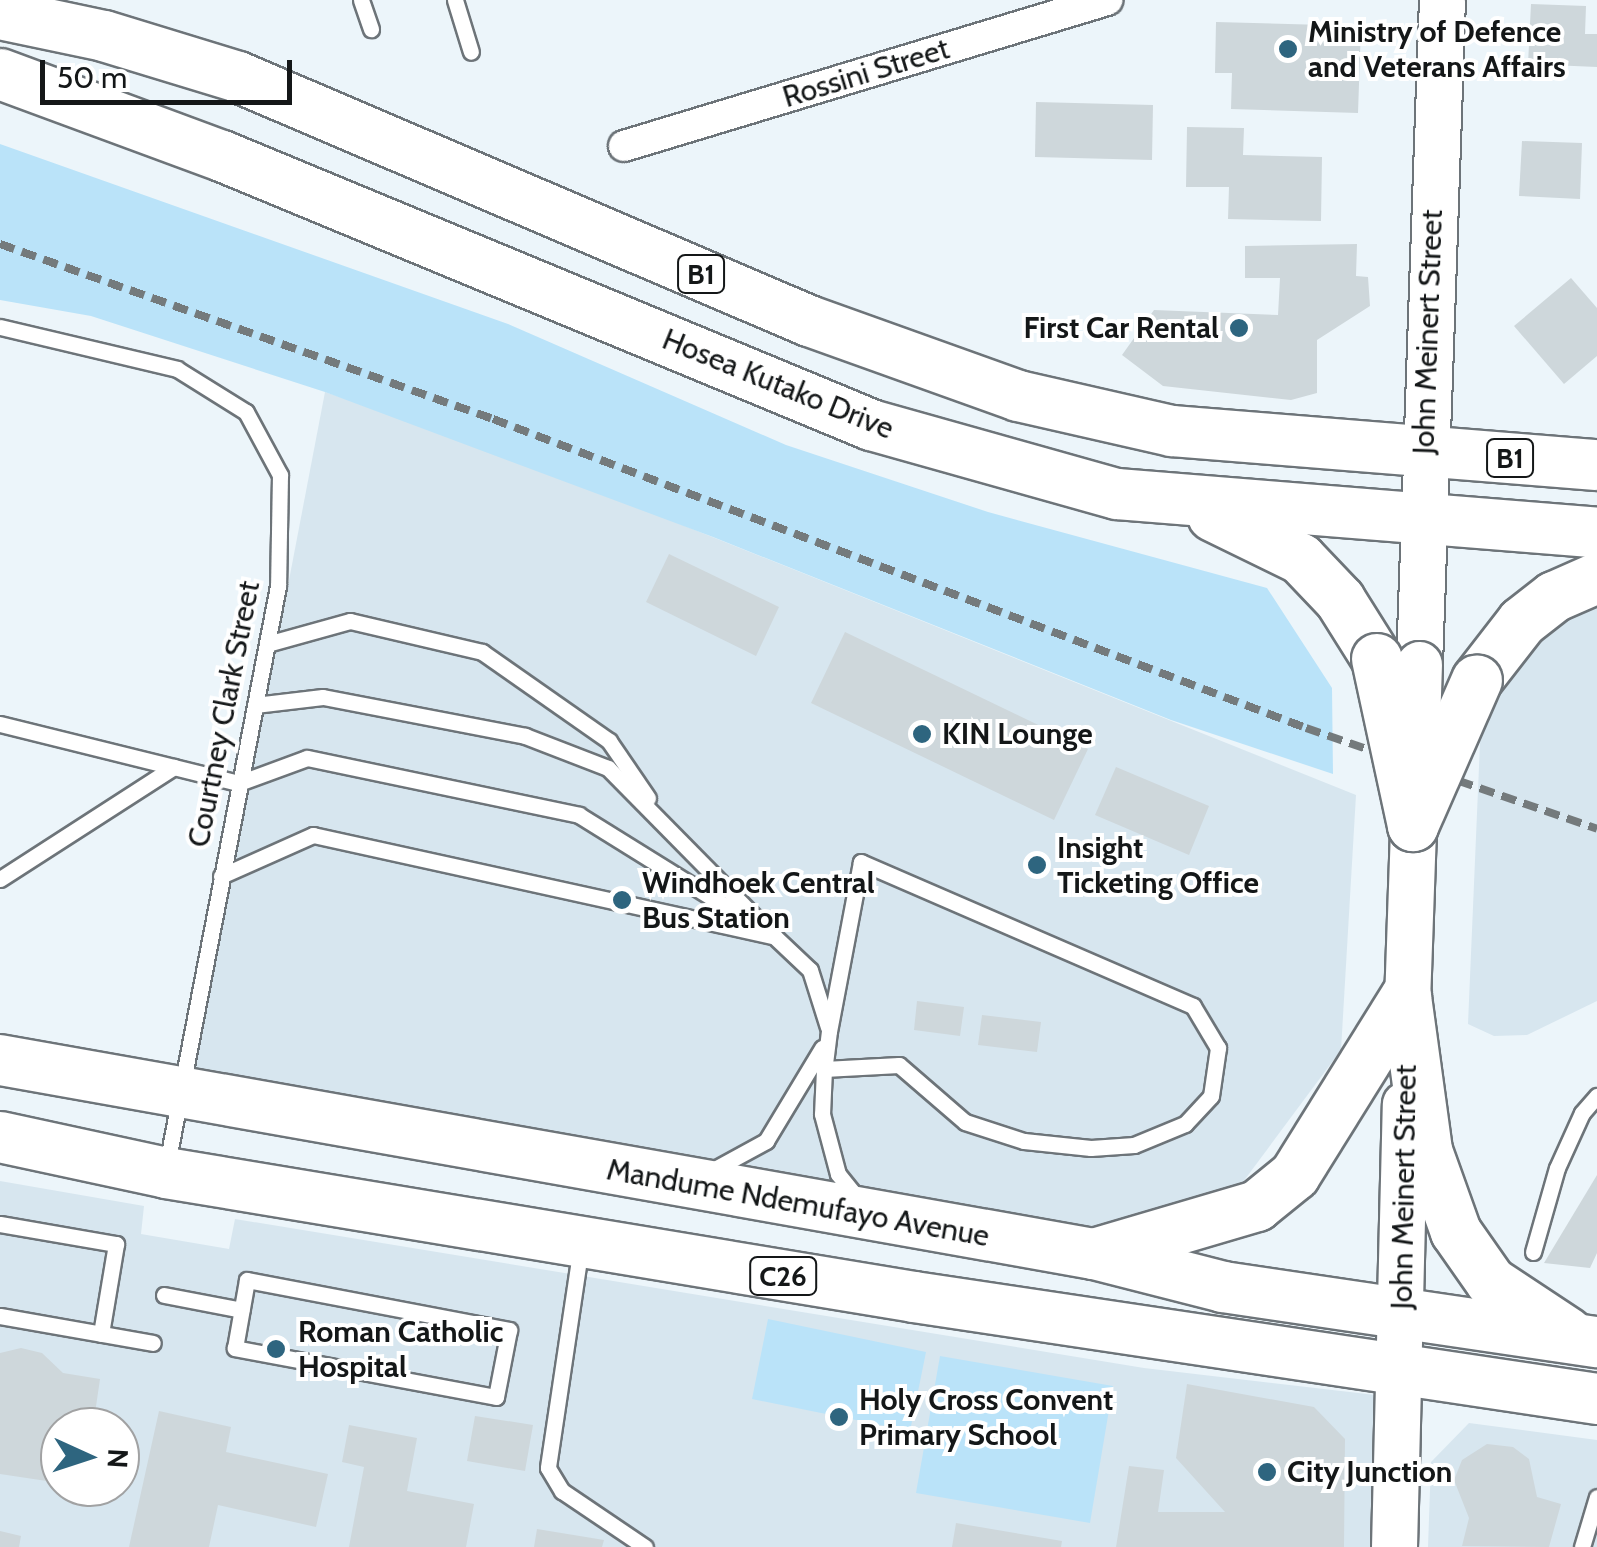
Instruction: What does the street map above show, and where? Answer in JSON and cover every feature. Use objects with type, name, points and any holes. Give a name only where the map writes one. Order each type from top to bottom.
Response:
[{"type":"main road","name":"B1","points":[[0,14],[104,36],[238,76],[810,321],[1018,396],[1172,431],[1597,465]]},
{"type":"main road","name":"Hosea Kutako Drive","points":[[0,74],[150,128],[871,425],[1117,494],[1188,505],[1597,533]]},
{"type":"main road","points":[[0,98],[150,128]]},
{"type":"main road","points":[[1188,505],[1301,559],[1398,662],[1413,826]]},
{"type":"main road","points":[[1413,826],[1477,680],[1522,622],[1554,597],[1597,578]]},
{"type":"main road","points":[[1094,1254],[1257,1206],[1296,1175],[1406,996]]},
{"type":"main road","points":[[1406,996],[1427,1151],[1456,1232],[1491,1282],[1588,1341]]},
{"type":"main road","name":"Mandume Ndemufayo Avenue","points":[[0,1060],[178,1096],[1094,1254],[1223,1286],[1403,1317],[1588,1341]]},
{"type":"main road","name":"C26","points":[[0,1137],[166,1173],[582,1242],[1402,1372],[1597,1399]]},
{"type":"street","name":"Rossini Street","points":[[624,146],[1107,0]]},
{"type":"street","name":"John Meinert Street","points":[[1398,662],[1423,522],[1422,452],[1442,0]]},
{"type":"street","name":"John Meinert Street","points":[[1394,1547],[1402,1372],[1406,996],[1413,826]]},
{"type":"lane","points":[[361,0],[371,29]]},
{"type":"lane","points":[[455,0],[471,52]]},
{"type":"lane","name":"Courtney Clark Street","points":[[0,326],[177,369],[246,412],[280,475],[278,586],[166,1173]]},
{"type":"lane","points":[[267,644],[350,621],[482,652],[609,741],[671,831]]},
{"type":"lane","points":[[254,705],[323,697],[524,736],[608,768],[810,970],[829,1032],[808,1079],[766,1141],[690,1182]]},
{"type":"lane","points":[[0,724],[239,783],[307,758],[579,814],[775,938]]},
{"type":"lane","points":[[0,879],[174,767]]},
{"type":"lane","points":[[221,876],[314,835],[775,938]]},
{"type":"lane","points":[[824,1069],[899,1065],[966,1122],[1024,1141],[1092,1148],[1134,1145],[1185,1124],[1211,1096],[1218,1048],[1193,1006],[861,862],[829,1032],[824,1069],[822,1114],[838,1174],[872,1218]]},
{"type":"lane","points":[[1533,1252],[1557,1168],[1582,1112],[1597,1096]]},
{"type":"lane","points":[[0,1224],[116,1244],[101,1334]]},
{"type":"lane","points":[[582,1242],[548,1468],[562,1490],[645,1547]]},
{"type":"lane","points":[[248,1280],[508,1330],[496,1397],[235,1348],[242,1310],[248,1280]]},
{"type":"lane","points":[[164,1295],[242,1310]]},
{"type":"lane","points":[[0,1316],[153,1342]]},
{"type":"lane","points":[[1582,1547],[1597,1497]]},
{"type":"shaded area","points":[[0,144],[508,324],[786,445],[988,512],[1267,588],[1332,688],[1333,774],[1171,720],[713,537],[325,392],[91,316],[0,300]]},
{"type":"shaded area","points":[[325,392],[493,449],[1356,795],[1341,1050],[1237,1190],[1094,1235],[194,1077]]},
{"type":"shaded area","points":[[1597,597],[1597,1001],[1527,1035],[1494,1036],[1468,1024],[1481,720],[1522,633]]},
{"type":"shaded area","points":[[0,1181],[144,1206],[141,1234],[229,1249],[235,1219],[1144,1368],[1384,1396],[1377,1547],[0,1547]]},
{"type":"shaded area","points":[[768,1319],[926,1352],[910,1431],[752,1399]]},
{"type":"shaded area","points":[[940,1356],[1113,1386],[1090,1523],[916,1493]]},
{"type":"shaded area","points":[[1469,1423],[1597,1440],[1597,1547],[1428,1547],[1431,1462]]},
{"type":"building","points":[[1531,4],[1586,6],[1585,34],[1597,34],[1597,67],[1528,64]]},
{"type":"building","name":"Ministry of Defence and Veterans Affairs","points":[[1216,22],[1361,26],[1358,113],[1231,109],[1232,73],[1215,73]]},
{"type":"building","points":[[1036,102],[1153,105],[1152,160],[1035,157]]},
{"type":"building","points":[[1187,127],[1244,128],[1243,155],[1322,157],[1321,221],[1228,219],[1229,187],[1186,187]]},
{"type":"building","points":[[1522,141],[1582,143],[1580,199],[1519,196]]},
{"type":"building","name":"First Car Rental","points":[[1357,244],[1356,276],[1368,277],[1370,306],[1317,340],[1317,393],[1291,400],[1163,386],[1122,355],[1154,310],[1278,315],[1280,278],[1245,278],[1245,246]]},
{"type":"building","points":[[1571,278],[1597,308],[1597,356],[1564,384],[1514,326]]},
{"type":"building","points":[[669,554],[779,607],[756,656],[646,602]]},
{"type":"building","points":[[845,632],[1088,749],[1054,820],[811,703]]},
{"type":"building","points":[[1116,767],[1209,806],[1189,855],[1095,815]]},
{"type":"building","points":[[917,1001],[964,1007],[960,1036],[914,1030]]},
{"type":"building","points":[[982,1015],[1041,1022],[1037,1052],[978,1045]]},
{"type":"building","points":[[1597,1175],[1597,1253],[1590,1268],[1544,1263]]},
{"type":"building","points":[[21,1348],[42,1353],[63,1373],[100,1379],[96,1407],[40,1407],[40,1480],[0,1474],[0,1353]]},
{"type":"building","name":"City Junction","points":[[1187,1384],[1314,1407],[1345,1439],[1344,1547],[1116,1547],[1129,1466],[1164,1470],[1158,1512],[1225,1512],[1176,1458]]},
{"type":"building","points":[[159,1411],[231,1427],[226,1452],[328,1474],[316,1527],[218,1505],[209,1547],[129,1547]]},
{"type":"building","points":[[475,1416],[533,1425],[525,1471],[467,1461]]},
{"type":"building","points":[[349,1425],[417,1438],[407,1491],[474,1504],[466,1547],[349,1547],[364,1467],[342,1462]]},
{"type":"building","points":[[1487,1444],[1513,1447],[1529,1459],[1537,1497],[1561,1504],[1549,1547],[1462,1546],[1469,1518],[1454,1480],[1462,1460]]},
{"type":"building","points":[[956,1523],[1062,1541],[1061,1547],[952,1547]]},
{"type":"building","points":[[537,1529],[604,1540],[602,1547],[534,1547]]},
{"type":"building","points":[[0,1531],[21,1536],[19,1547],[0,1547]]},
{"type":"railway","points":[[0,244],[493,419],[1306,728],[1597,829]]},
{"type":"place","name":"Ministry of Defence and Veterans Affairs","points":[[1288,49]]},
{"type":"place","name":"First Car Rental","points":[[1239,328]]},
{"type":"place","name":"KIN Lounge","points":[[922,734]]},
{"type":"place","name":"Insight Ticketing Office","points":[[1037,865]]},
{"type":"place","name":"Windhoek Central Bus Station","points":[[622,900]]},
{"type":"place","name":"Roman Catholic Hospital","points":[[276,1349]]},
{"type":"place","name":"Holy Cross Convent Primary School","points":[[839,1417]]},
{"type":"place","name":"City Junction","points":[[1267,1472]]}]
